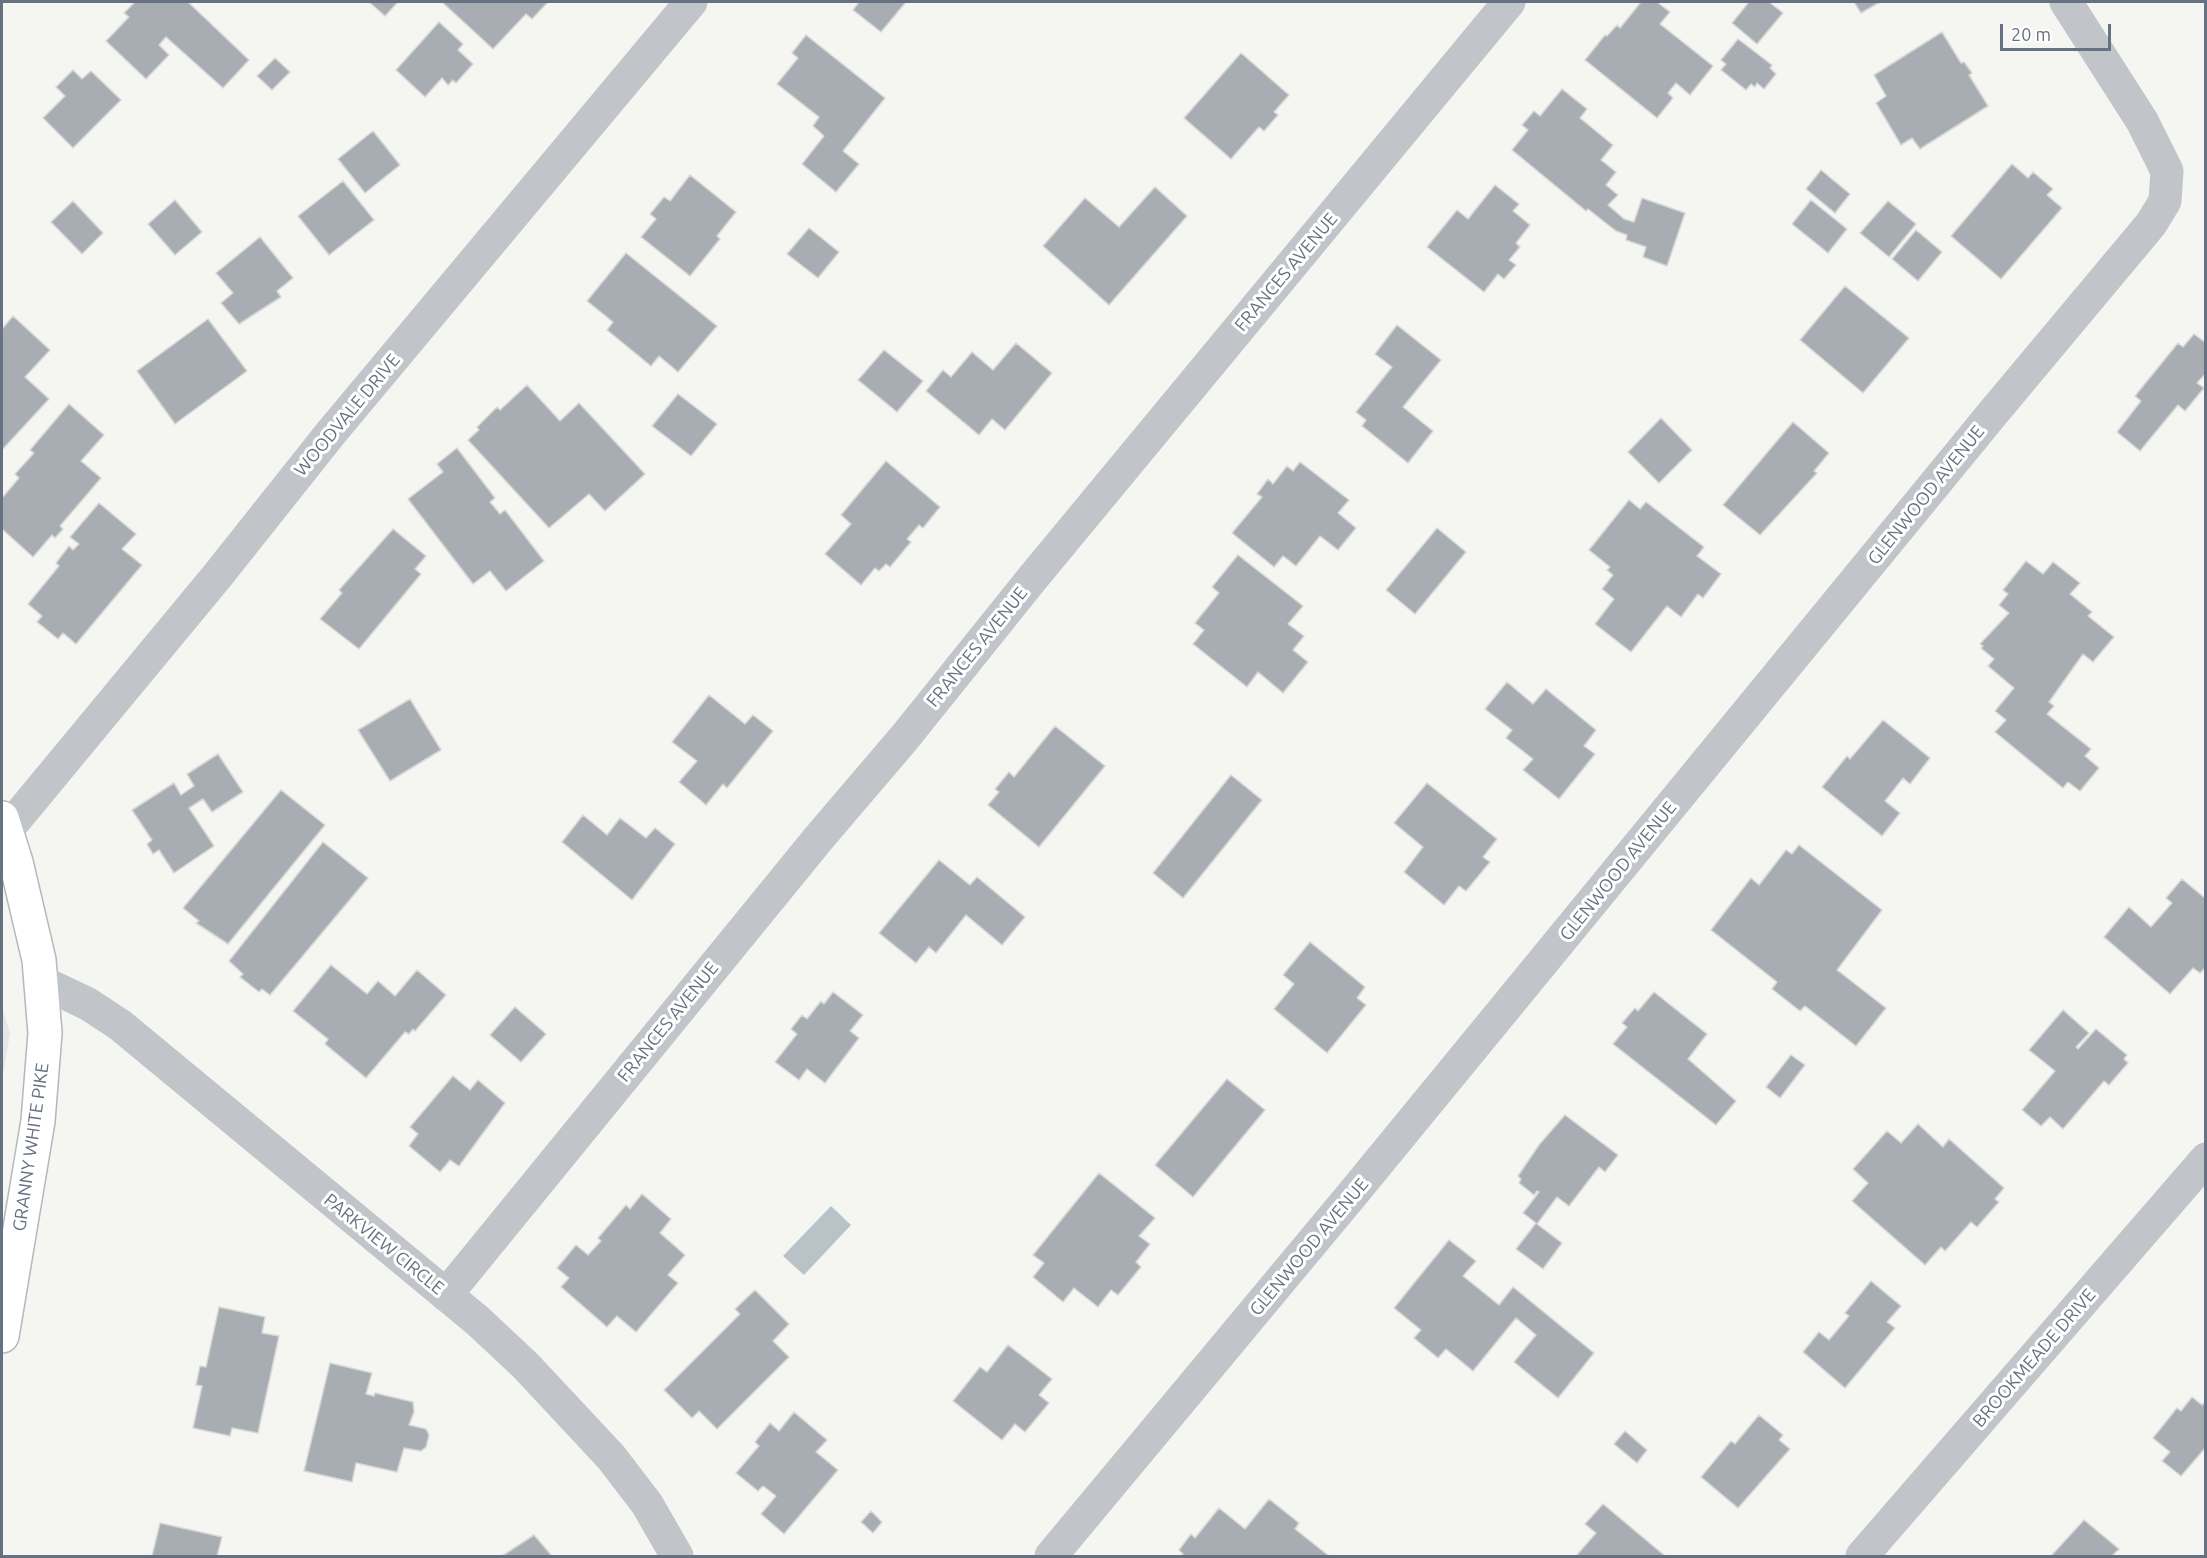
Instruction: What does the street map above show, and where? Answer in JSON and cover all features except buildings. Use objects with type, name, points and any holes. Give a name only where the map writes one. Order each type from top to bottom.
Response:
[{"type":"main road","name":"GRANNY WHITE PIKE","points":[[2,1336],[38,1121],[45,1033],[42,982],[31,918],[4,824]]},
{"type":"street","name":"WOODVALE DRIVE","points":[[4,824],[218,575],[330,434],[691,2]]},
{"type":"street","name":"FRANCES AVENUE","points":[[446,1294],[818,839],[905,737],[1038,571],[1509,2]]},
{"type":"street","name":"GLENWOOD AVENUE","points":[[1051,1557],[2151,224],[2165,201],[2169,178],[2142,121],[2066,2]]},
{"type":"street","name":"PARKVIEW CIRCLE","points":[[42,982],[88,1004],[120,1026],[446,1294],[526,1366],[611,1457],[647,1504],[677,1557]]},
{"type":"street","name":"BROOKMEADE DRIVE","points":[[1862,1557],[2205,1159]]},
{"type":"shaded area","points":[[2,1007],[10,1033],[2,1080]]},
{"type":"shaded area","points":[[831,1206],[851,1225],[804,1275],[783,1256]]}]
